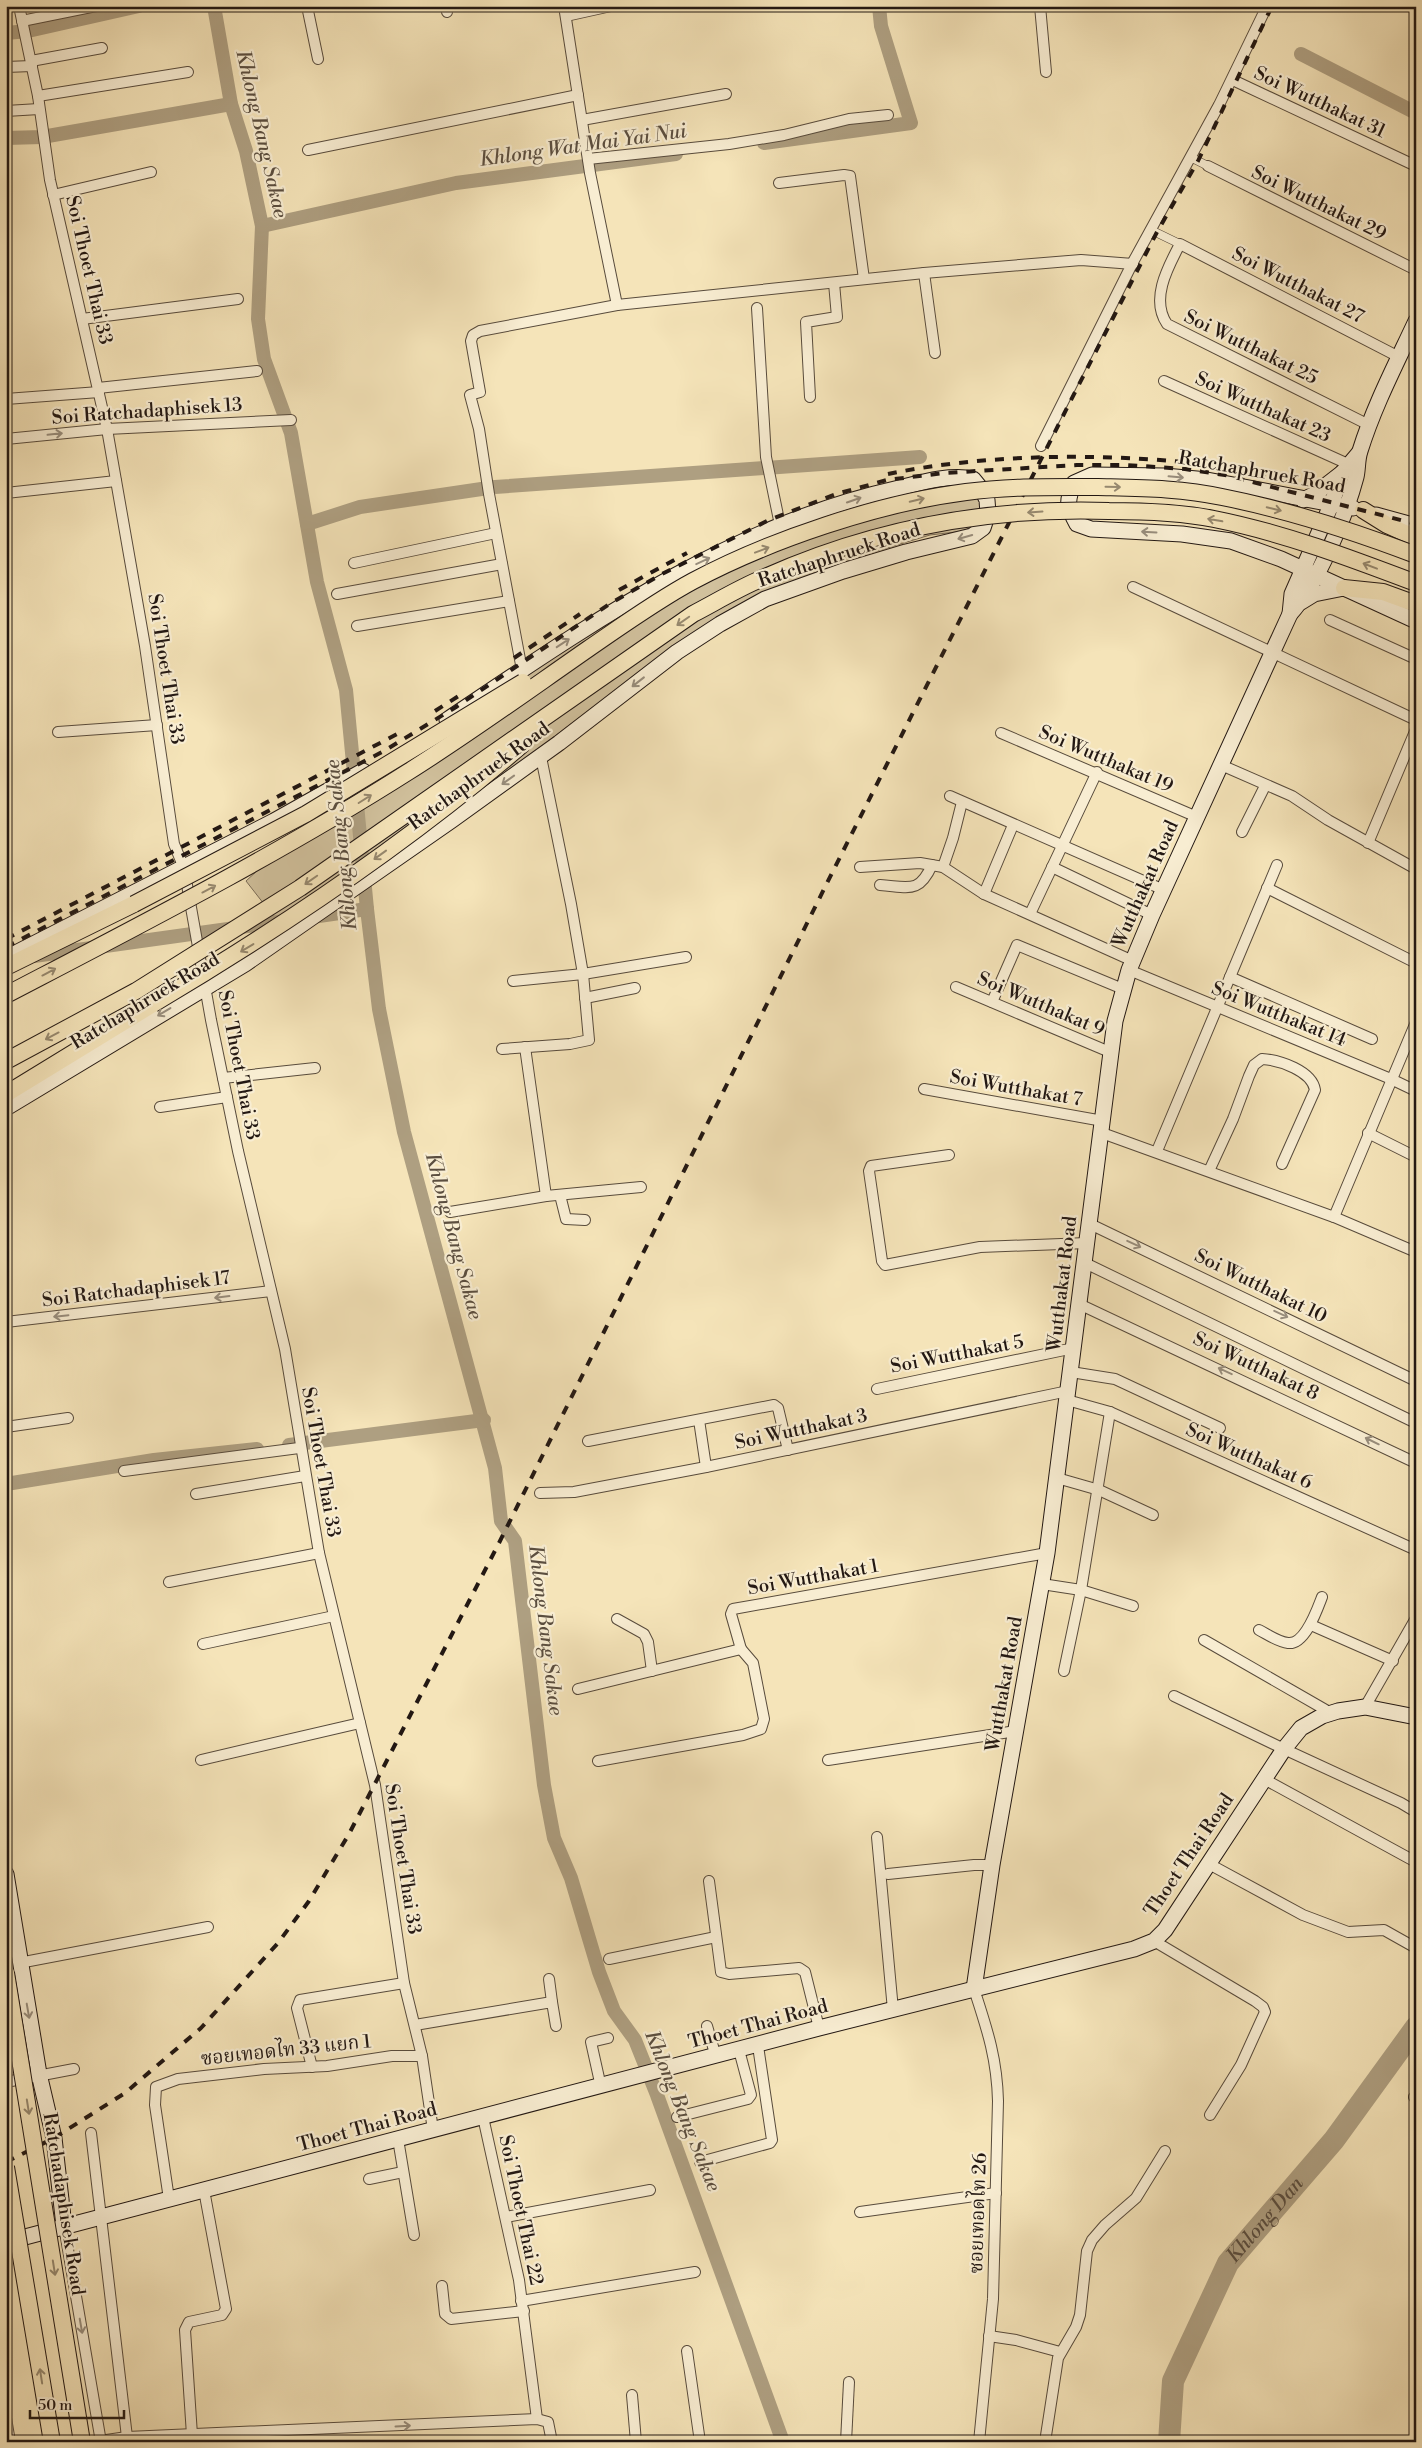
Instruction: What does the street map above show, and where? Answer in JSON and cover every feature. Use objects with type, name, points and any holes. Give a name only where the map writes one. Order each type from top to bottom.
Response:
[{"type":"main road","name":"Wutthakat Road","points":[[974,1989],[992,1865],[1047,1553],[1103,1127],[1115,1021],[1123,989],[1152,915],[1339,505],[1348,471],[1359,453],[1369,425],[1416,321]]},
{"type":"main road","points":[[1303,500],[1348,471],[1363,510],[1387,525],[1416,538]]},
{"type":"main road","name":"Ratchaphruek Road","points":[[1416,526],[1363,510],[1303,500],[1207,480],[1092,475],[1074,483],[1068,497],[1068,508],[1077,524],[1091,529],[1182,534],[1231,541],[1282,559],[1416,621]]},
{"type":"main road","name":"Ratchaphruek Road","points":[[6,958],[274,821],[410,744],[522,670],[675,575],[780,525],[876,493],[959,476],[973,479],[987,500],[988,513],[983,528],[972,536],[906,552],[765,599],[677,652],[541,757],[357,888],[245,964],[6,1108]]},
{"type":"main road","name":"Ratchaphruek Road","points":[[6,995],[239,873],[344,812],[468,732],[654,603],[695,580],[761,550],[872,512],[919,499],[970,491],[1071,487],[1157,488],[1219,496],[1315,520],[1416,555]]},
{"type":"main road","name":"Ratchaphruek Road","points":[[6,1061],[136,991],[300,888],[692,614],[763,578],[836,550],[911,528],[990,515],[1068,510],[1142,511],[1212,519],[1314,545],[1416,584]]},
{"type":"main road","points":[[1282,559],[1288,568],[1296,598],[1344,588],[1382,592],[1416,604]]},
{"type":"main road","points":[[6,967],[134,904],[306,814],[541,671],[612,632]]},
{"type":"main road","points":[[6,1092],[296,916],[465,794],[595,682]]},
{"type":"main road","name":"Thoet Thai Road","points":[[6,2242],[758,2046],[819,2028],[1134,1949],[1154,1941],[1165,1930],[1284,1749],[1301,1728],[1331,1713],[1365,1707],[1416,1717]]},
{"type":"main road","points":[[6,1874],[13,1968],[54,2138],[64,2226]]},
{"type":"main road","name":"Ratchadaphisek Road","points":[[13,1968],[82,2442]]},
{"type":"main road","points":[[6,2167],[52,2442]]},
{"type":"street","name":"Soi Thoet Thai 33","points":[[19,6],[38,96],[53,195],[107,428],[157,725],[174,844],[184,868],[223,1078],[285,1349],[304,1476],[318,1553],[375,1784],[404,1983],[422,2056],[433,2130]]},
{"type":"street","points":[[22,21],[96,6]]},
{"type":"street","points":[[306,6],[318,59]]},
{"type":"street","points":[[611,6],[565,11],[589,165],[617,305]]},
{"type":"street","points":[[1040,6],[1046,72]]},
{"type":"street","points":[[1041,446],[1166,200],[1192,158],[1267,6]]},
{"type":"street","points":[[6,67],[31,64],[102,48]]},
{"type":"street","points":[[38,96],[188,72]]},
{"type":"street","name":"Soi Wutthakat 31","points":[[1237,82],[1416,166]]},
{"type":"street","points":[[582,120],[726,94]]},
{"type":"street","points":[[308,150],[578,95]]},
{"type":"street","points":[[6,111],[40,109]]},
{"type":"street","points":[[589,165],[784,135],[849,119],[888,115]]},
{"type":"street","points":[[1192,158],[1208,166]]},
{"type":"street","name":"Soi Wutthakat 29","points":[[1208,166],[1416,270]]},
{"type":"street","points":[[53,195],[151,172]]},
{"type":"street","points":[[779,183],[844,175],[850,176],[864,279]]},
{"type":"street","points":[[1151,230],[1180,244]]},
{"type":"street","name":"Soi Wutthakat 27","points":[[1180,244],[1399,357]]},
{"type":"street","name":"Soi Wutthakat 25","points":[[1180,244],[1164,274],[1162,286],[1162,317],[1167,324],[1369,425]]},
{"type":"street","points":[[522,670],[486,481],[479,430],[470,395],[480,392],[471,342],[473,335],[480,331],[617,305],[924,273],[1081,260],[1133,264]]},
{"type":"street","points":[[924,273],[935,353]]},
{"type":"street","points":[[810,397],[806,322],[837,317],[834,283]]},
{"type":"street","points":[[82,319],[238,299]]},
{"type":"street","points":[[757,308],[766,457],[780,525]]},
{"type":"street","points":[[6,399],[257,371]]},
{"type":"street","name":"Soi Wutthakat 23","points":[[1164,382],[1348,471]]},
{"type":"street","name":"Soi Ratchadaphisek 13","points":[[6,439],[107,428],[291,420]]},
{"type":"street","points":[[6,493],[116,481]]},
{"type":"street","points":[[354,563],[496,533]]},
{"type":"street","points":[[337,594],[502,564]]},
{"type":"street","points":[[1133,587],[1272,654],[1416,720]]},
{"type":"street","points":[[357,626],[510,601]]},
{"type":"street","points":[[1330,620],[1416,659]]},
{"type":"street","points":[[58,732],[157,725]]},
{"type":"street","points":[[1368,843],[1416,729]]},
{"type":"street","name":"Soi Wutthakat 19","points":[[1001,733],[1097,772],[1198,817]]},
{"type":"street","points":[[502,1049],[589,1040],[583,974],[571,904],[541,757]]},
{"type":"street","points":[[1221,765],[1265,786],[1292,796],[1368,843],[1416,869]]},
{"type":"street","points":[[1030,914],[1097,772]]},
{"type":"street","points":[[1242,832],[1265,786]]},
{"type":"street","points":[[950,796],[1164,890]]},
{"type":"street","points":[[880,885],[921,884],[925,880],[938,866],[953,838],[962,802]]},
{"type":"street","points":[[984,894],[1013,825]]},
{"type":"street","points":[[860,867],[920,863],[938,866]]},
{"type":"street","points":[[1157,1151],[1277,865]]},
{"type":"street","name":"Soi Wutthakat 14","points":[[938,866],[984,894],[1030,914],[1131,966],[1218,1007],[1416,1091]]},
{"type":"street","points":[[1052,867],[1152,915]]},
{"type":"street","points":[[1267,888],[1416,963]]},
{"type":"street","points":[[992,1002],[1016,945],[1123,989]]},
{"type":"street","points":[[514,981],[583,974],[686,957]]},
{"type":"street","points":[[1230,978],[1372,1039]]},
{"type":"street","name":"Soi Wutthakat 9","points":[[956,987],[1112,1053]]},
{"type":"street","points":[[586,998],[635,988]]},
{"type":"street","points":[[1334,1218],[1416,1022]]},
{"type":"street","points":[[525,1047],[546,1196]]},
{"type":"street","points":[[1210,1171],[1254,1065],[1262,1059],[1270,1059],[1304,1073],[1312,1081],[1315,1090],[1282,1164]]},
{"type":"street","points":[[223,1078],[315,1068]]},
{"type":"street","name":"Soi Wutthakat 7","points":[[924,1089],[1103,1127],[1157,1151],[1334,1218],[1416,1252]]},
{"type":"street","points":[[160,1108],[227,1097]]},
{"type":"street","points":[[1368,1133],[1416,1157]]},
{"type":"street","points":[[949,1155],[871,1166],[869,1172],[882,1261],[885,1265],[980,1247],[1087,1243]]},
{"type":"street","points":[[450,1212],[546,1196],[641,1187]]},
{"type":"street","points":[[560,1195],[566,1219],[585,1220]]},
{"type":"street","name":"Soi Wutthakat 10","points":[[1090,1224],[1416,1380]]},
{"type":"street","points":[[1085,1263],[1416,1423]]},
{"type":"street","name":"Soi Ratchadaphisek 17","points":[[6,1322],[271,1290]]},
{"type":"street","name":"Soi Wutthakat 8","points":[[1080,1304],[1416,1462]]},
{"type":"street","name":"Soi Wutthakat 5","points":[[877,1389],[1074,1348]]},
{"type":"street","points":[[1070,1372],[1115,1379],[1220,1428]]},
{"type":"street","name":"Soi Wutthakat 6","points":[[1067,1396],[1110,1412],[1416,1550]]},
{"type":"street","name":"Soi Wutthakat 3","points":[[540,1493],[564,1494],[1067,1396]]},
{"type":"street","points":[[588,1441],[776,1406],[788,1450]]},
{"type":"street","points":[[1064,1671],[1081,1590],[1110,1412]]},
{"type":"street","points":[[6,1427],[68,1418]]},
{"type":"street","points":[[699,1420],[706,1467]]},
{"type":"street","points":[[124,1471],[299,1444]]},
{"type":"street","points":[[196,1494],[304,1476]]},
{"type":"street","points":[[1057,1478],[1098,1490],[1153,1515]]},
{"type":"street","points":[[169,1582],[318,1553]]},
{"type":"street","name":"Soi Wutthakat 1","points":[[741,1649],[731,1614],[733,1609],[1047,1553]]},
{"type":"street","points":[[1042,1584],[1081,1590],[1133,1606]]},
{"type":"street","points":[[1259,1630],[1290,1643],[1296,1641],[1311,1624],[1322,1597]]},
{"type":"street","points":[[203,1644],[334,1616]]},
{"type":"street","points":[[1365,1707],[1413,1630],[1416,1618]]},
{"type":"street","points":[[617,1619],[644,1634],[648,1642],[652,1671]]},
{"type":"street","points":[[1311,1624],[1392,1661]]},
{"type":"street","points":[[1204,1640],[1331,1713]]},
{"type":"street","points":[[578,1688],[741,1649],[753,1663],[764,1719],[761,1729],[743,1735],[598,1760]]},
{"type":"street","points":[[1174,1696],[1401,1803],[1416,1812]]},
{"type":"street","points":[[201,1760],[360,1723]]},
{"type":"street","points":[[828,1760],[1016,1731]]},
{"type":"street","points":[[1264,1779],[1416,1862]]},
{"type":"street","points":[[877,1837],[893,2010]]},
{"type":"street","points":[[888,1874],[974,1864],[992,1865]]},
{"type":"street","points":[[1209,1864],[1303,1915],[1348,1932],[1384,1930],[1416,1948]]},
{"type":"street","points":[[709,1881],[722,1974],[794,1968],[806,1972],[819,2028]]},
{"type":"street","points":[[13,1968],[208,1927]]},
{"type":"street","points":[[609,1959],[716,1937]]},
{"type":"street","points":[[1154,1941],[1255,2001],[1263,2007],[1265,2012],[1241,2065],[1210,2115]]},
{"type":"street","points":[[549,1979],[556,2026]]},
{"type":"street","points":[[312,2067],[297,2008],[300,2000],[404,1983]]},
{"type":"street","name":"ซอยเทอดไท 26","points":[[974,1989],[992,2043],[997,2078],[996,2193],[989,2336],[979,2442]]},
{"type":"street","points":[[415,2025],[552,2002]]},
{"type":"street","points":[[707,2026],[716,2056]]},
{"type":"street","points":[[601,2087],[591,2042],[608,2038]]},
{"type":"street","points":[[700,2162],[770,2143],[772,2140],[758,2046]]},
{"type":"street","points":[[678,2117],[748,2099],[751,2095],[739,2050]]},
{"type":"street","name":"ซอยเทอดไท 33 แยก 1","points":[[169,2199],[154,2105],[156,2087],[178,2079],[264,2069],[312,2067],[392,2056],[422,2056]]},
{"type":"street","points":[[6,2082],[39,2074],[74,2069]]},
{"type":"street","name":"Soi Thoet Thai 22","points":[[483,2117],[506,2217],[522,2306],[537,2420]]},
{"type":"street","points":[[91,2134],[127,2437]]},
{"type":"street","points":[[398,2139],[414,2235]]},
{"type":"street","points":[[1045,2442],[1060,2352],[1076,2327],[1080,2314],[1084,2268],[1092,2240],[1136,2198],[1165,2151]]},
{"type":"street","points":[[369,2179],[403,2172]]},
{"type":"street","points":[[188,2438],[185,2330],[189,2322],[222,2315],[226,2309],[204,2190]]},
{"type":"street","points":[[506,2217],[650,2190]]},
{"type":"street","points":[[860,2212],[996,2193]]},
{"type":"street","points":[[64,2226],[98,2442],[127,2437],[188,2438],[537,2420],[548,2422],[552,2442]]},
{"type":"street","points":[[442,2286],[445,2314],[451,2318],[695,2272]]},
{"type":"street","points":[[989,2336],[1016,2340],[1060,2352]]},
{"type":"street","points":[[687,2351],[700,2442]]},
{"type":"street","points":[[846,2442],[848,2382]]},
{"type":"street","points":[[632,2395],[636,2442]]},
{"type":"street","points":[[6,2418],[10,2442]]},
{"type":"shaded area","points":[[964,483],[979,499],[981,507],[976,523],[964,531],[930,535],[874,552],[760,595],[604,699],[477,795],[285,931],[246,881],[307,825],[301,812],[662,588],[834,512],[913,489]]},
{"type":"waterway","points":[[6,33],[28,31],[139,6]]},
{"type":"waterway","name":"Khlong Bang Sakae","points":[[214,6],[231,104],[246,151],[262,226],[258,319],[264,359],[291,433],[317,582],[346,690],[367,909],[379,1009],[404,1132],[495,1468],[501,1521],[515,1541],[544,1785],[554,1838],[571,1878],[599,1972],[614,2011],[635,2040],[657,2095],[783,2442]]},
{"type":"waterway","name":"Khlong Wat Mai Yai Nui","points":[[764,143],[911,123],[881,26],[879,6]]},
{"type":"waterway","points":[[1301,54],[1416,113]]},
{"type":"waterway","points":[[6,138],[42,137],[231,104]]},
{"type":"waterway","name":"Khlong Wat Mai Yai Nui","points":[[262,226],[456,183],[676,154]]},
{"type":"waterway","points":[[307,524],[360,507],[495,487],[920,457]]},
{"type":"waterway","points":[[312,917],[367,909]]},
{"type":"waterway","points":[[34,956],[285,921]]},
{"type":"waterway","points":[[289,1445],[484,1420]]},
{"type":"waterway","points":[[6,1484],[154,1460],[257,1449]]},
{"type":"waterway","name":"Khlong Dan","points":[[1169,2442],[1173,2381],[1228,2263],[1334,2140],[1416,2027]]},
{"type":"railway","points":[[6,2162],[54,2138],[125,2093],[201,2028],[278,1943],[309,1901],[349,1834],[499,1543],[833,871],[1069,404],[1157,232],[1198,161],[1272,6]]},
{"type":"railway","points":[[888,474],[960,463],[1035,457],[1110,457],[1182,462]]},
{"type":"railway","points":[[6,947],[384,751],[456,707],[611,603],[662,574],[769,520],[836,494],[887,480],[944,473],[1077,465],[1126,465],[1185,469],[1225,475],[1416,524]]},
{"type":"railway","points":[[1239,471],[1280,481]]},
{"type":"railway","points":[[619,590],[687,553]]},
{"type":"railway","points":[[514,658],[580,614]]},
{"type":"railway","points":[[435,711],[465,692]]},
{"type":"railway","points":[[6,939],[401,732]]}]
